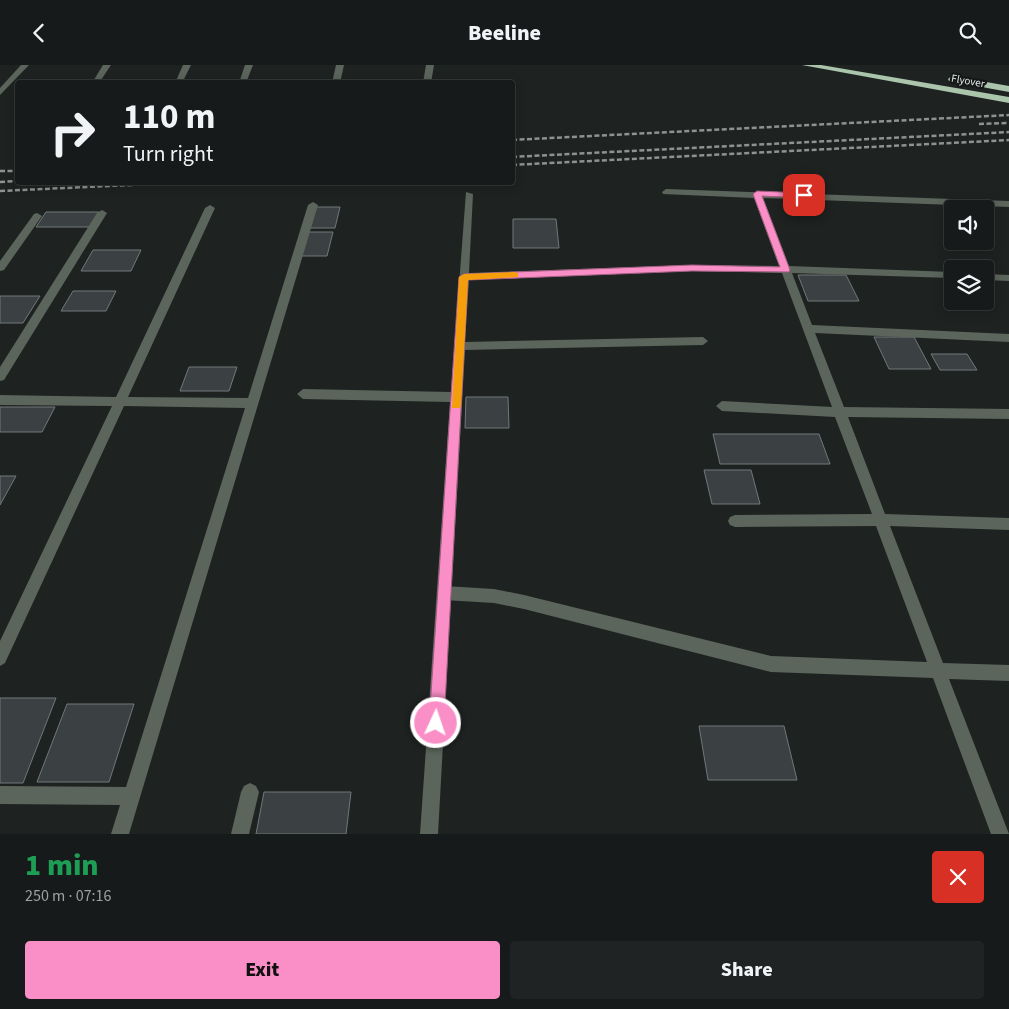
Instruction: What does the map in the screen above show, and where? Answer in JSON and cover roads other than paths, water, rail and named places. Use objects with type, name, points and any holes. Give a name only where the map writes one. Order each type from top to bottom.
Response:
[{"type":"highway","name":"Flyover","points":[[806,65],[1009,100]]},
{"type":"highway","name":"Flyover","points":[[942,78],[1009,89]]},
{"type":"street","points":[[0,93],[25,65]]},
{"type":"street","points":[[97,80],[107,65]]},
{"type":"street","points":[[180,80],[187,65]]},
{"type":"street","points":[[243,80],[250,65]]},
{"type":"street","points":[[337,80],[340,65]]},
{"type":"street","points":[[428,80],[430,65]]},
{"type":"street","points":[[666,192],[1009,204]]},
{"type":"street","points":[[429,834],[469,194]]},
{"type":"street","points":[[757,194],[1000,834]]},
{"type":"street","points":[[120,834],[313,205]]},
{"type":"street","points":[[0,658],[210,208]]},
{"type":"street","points":[[0,377],[102,213]]},
{"type":"street","points":[[0,267],[37,216]]},
{"type":"street","points":[[464,277],[692,268],[944,275]]},
{"type":"street","points":[[994,277],[1009,278]]},
{"type":"street","points":[[808,329],[1009,338]]},
{"type":"street","points":[[460,346],[703,341]]},
{"type":"street","points":[[303,394],[456,397]]},
{"type":"street","points":[[0,400],[119,403],[252,403]]},
{"type":"street","points":[[722,406],[840,412],[1009,414]]},
{"type":"street","points":[[734,521],[881,520],[1009,524]]},
{"type":"street","points":[[444,593],[494,596],[524,602],[771,664],[939,672],[1009,673]]},
{"type":"street","points":[[240,834],[250,792]]},
{"type":"street","points":[[0,795],[132,796]]},
{"type":"railway","points":[[515,140],[1009,115]]},
{"type":"railway","points":[[979,124],[1009,123]]},
{"type":"railway","points":[[515,157],[1009,132]]},
{"type":"railway","points":[[515,165],[1009,140]]},
{"type":"railway","points":[[0,171],[15,171]]},
{"type":"railway","points":[[0,182],[15,181]]},
{"type":"railway","points":[[0,191],[130,185]]}]
